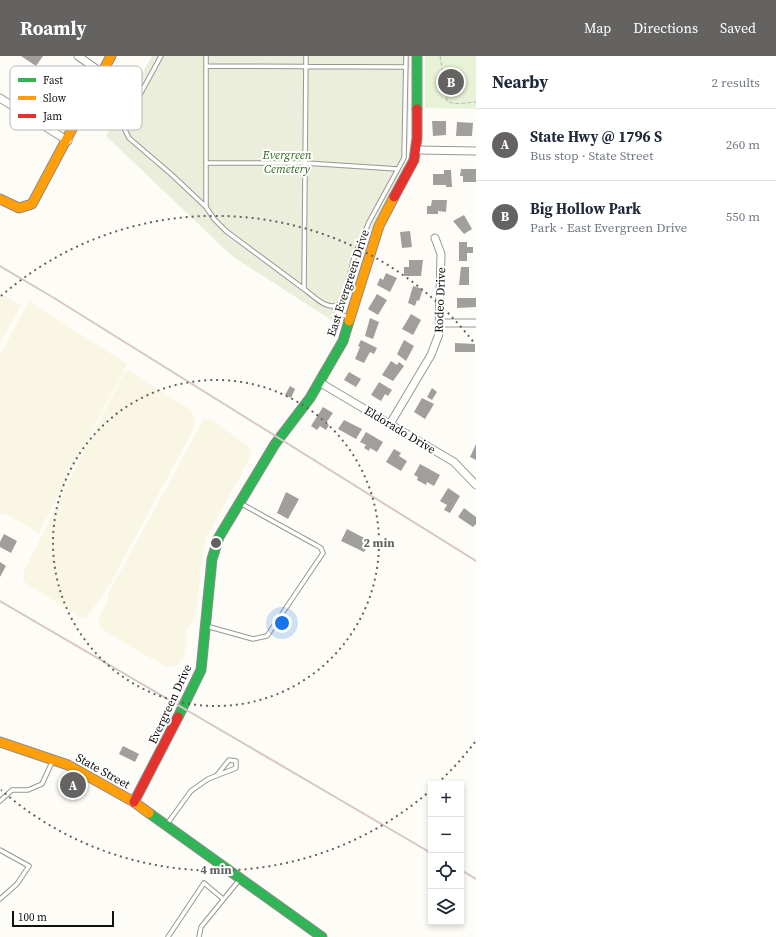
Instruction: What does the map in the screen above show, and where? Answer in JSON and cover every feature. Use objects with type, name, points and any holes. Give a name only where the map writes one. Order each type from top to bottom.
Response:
[{"type":"street","points":[[78,56],[92,66]]},
{"type":"street","points":[[106,66],[111,56]]},
{"type":"street","name":"East Evergreen Drive","points":[[210,586],[215,548],[222,532],[275,444],[310,398],[343,341],[379,226],[414,160],[416,150],[417,56]]},
{"type":"street","points":[[0,98],[10,104]]},
{"type":"street","points":[[51,130],[68,141]]},
{"type":"street","points":[[0,199],[19,208],[32,204],[74,130]]},
{"type":"street","points":[[416,150],[476,151]]},
{"type":"street","name":"Rodeo Drive","points":[[390,424],[434,350],[439,334],[441,323],[442,254],[435,238]]},
{"type":"street","points":[[441,323],[476,323]]},
{"type":"street","name":"Eldorado Drive","points":[[319,382],[454,462],[476,484]]},
{"type":"street","name":"Evergreen Drive","points":[[134,802],[197,681],[204,656],[205,626],[210,586]]},
{"type":"street","name":"State Street","points":[[0,742],[54,759],[84,773],[134,802],[322,937]]},
{"type":"lane","points":[[142,91],[161,56]]},
{"type":"lane","points":[[206,56],[206,206]]},
{"type":"lane","points":[[304,289],[306,56]]},
{"type":"lane","points":[[126,130],[129,138],[206,206],[214,218],[226,231],[327,306],[334,307],[340,305],[343,301],[354,258],[367,227],[404,158],[406,56]]},
{"type":"lane","points":[[206,66],[406,67]]},
{"type":"lane","points":[[206,163],[305,163],[398,169]]},
{"type":"lane","points":[[334,307],[338,313],[350,318]]},
{"type":"lane","points":[[205,626],[253,639],[266,636],[323,553],[321,548],[316,545],[239,503]]},
{"type":"lane","points":[[0,801],[12,790],[28,790],[42,784],[54,759]]},
{"type":"lane","points":[[166,825],[191,791],[208,779],[236,768],[236,761],[229,760],[226,762],[217,775]]},
{"type":"lane","points":[[0,850],[29,866],[17,884],[0,899]]},
{"type":"lane","points":[[200,937],[201,927],[222,898],[240,878]]},
{"type":"lane","points":[[168,937],[204,883],[222,898]]},
{"type":"path","points":[[440,56],[447,101],[457,104],[476,102]]},
{"type":"shaded area","points":[[0,293],[21,305],[0,343]]},
{"type":"shaded area","points":[[29,301],[127,364],[39,533],[6,514],[0,515],[0,355]]},
{"type":"shaded area","points":[[129,371],[191,410],[195,419],[192,432],[109,586],[86,618],[82,618],[27,584],[23,580],[24,571],[124,373]]},
{"type":"shaded area","points":[[204,419],[211,420],[220,426],[248,446],[251,452],[249,460],[206,538],[202,558],[197,607],[192,623],[187,627],[186,646],[183,658],[178,664],[171,667],[164,665],[105,631],[99,626],[99,618],[107,602],[108,594]]},
{"type":"green space","name":"Evergreen Cemetery","points":[[152,56],[410,56],[408,141],[404,167],[372,229],[339,325],[232,256],[106,136],[109,130],[142,130],[142,73]]},
{"type":"green space","points":[[425,56],[476,56],[476,109],[425,108]]},
{"type":"building","points":[[21,56],[43,56],[36,66]]},
{"type":"building","points":[[432,121],[446,121],[446,135],[433,136]]},
{"type":"building","points":[[457,122],[473,123],[472,136],[456,136]]},
{"type":"building","points":[[461,169],[476,169],[476,182],[463,182],[463,176],[460,176]]},
{"type":"building","points":[[444,170],[451,170],[452,187],[446,187],[446,185],[433,185],[433,174],[444,174]]},
{"type":"building","points":[[432,200],[447,200],[446,212],[438,211],[438,214],[427,214],[427,206],[431,206]]},
{"type":"building","points":[[464,215],[472,229],[464,234],[453,221]]},
{"type":"building","points":[[410,231],[412,247],[402,248],[400,232]]},
{"type":"building","points":[[459,242],[467,242],[467,247],[473,247],[473,253],[467,253],[467,261],[459,261]]},
{"type":"building","points":[[409,260],[423,260],[421,276],[404,276],[404,267],[409,267]]},
{"type":"building","points":[[461,267],[469,267],[469,285],[459,285]]},
{"type":"building","points":[[386,273],[397,278],[390,292],[377,285],[380,278],[383,280]]},
{"type":"building","points":[[413,286],[423,289],[419,301],[417,300],[415,306],[408,303]]},
{"type":"building","points":[[377,294],[387,300],[378,315],[368,309]]},
{"type":"building","points":[[457,298],[476,298],[476,307],[457,308]]},
{"type":"building","points":[[411,314],[421,320],[413,335],[402,329]]},
{"type":"building","points":[[370,318],[379,322],[373,339],[365,336]]},
{"type":"building","points":[[361,340],[377,348],[374,354],[370,352],[364,363],[355,359]]},
{"type":"building","points":[[404,340],[414,346],[406,361],[397,354]]},
{"type":"building","points":[[455,343],[475,344],[475,352],[455,352]]},
{"type":"building","points":[[391,361],[397,365],[399,362],[404,366],[393,381],[382,375]]},
{"type":"building","points":[[349,372],[361,379],[356,387],[344,380]]},
{"type":"building","points":[[379,382],[392,390],[388,396],[385,394],[381,401],[371,395]]},
{"type":"building","points":[[290,386],[295,389],[291,398],[285,395]]},
{"type":"building","points":[[432,388],[437,392],[432,400],[427,397]]},
{"type":"building","points":[[422,398],[434,404],[425,419],[414,412]]},
{"type":"building","points":[[323,407],[333,413],[326,423],[329,425],[326,430],[320,426],[317,430],[311,426]]},
{"type":"building","points":[[344,420],[362,429],[356,439],[338,429]]},
{"type":"building","points":[[366,432],[383,442],[377,452],[370,448],[369,451],[364,448],[366,445],[360,442]]},
{"type":"building","points":[[476,444],[476,460],[470,457]]},
{"type":"building","points":[[394,449],[401,453],[399,456],[407,461],[401,471],[386,462]]},
{"type":"building","points":[[420,464],[440,475],[434,486],[427,482],[426,485],[417,480],[418,477],[414,475]]},
{"type":"building","points":[[448,488],[460,496],[450,513],[444,510],[447,505],[440,501]]},
{"type":"building","points":[[286,492],[299,499],[288,519],[277,513]]},
{"type":"building","points":[[464,508],[476,517],[476,524],[473,527],[458,517]]},
{"type":"building","points":[[347,529],[370,541],[364,552],[341,541]]},
{"type":"building","points":[[4,534],[17,541],[11,553],[0,547],[0,542]]},
{"type":"building","points":[[0,562],[6,566],[0,577]]},
{"type":"building","points":[[123,746],[139,754],[135,762],[119,754]]},
{"type":"railway","points":[[0,266],[54,298],[476,561]]},
{"type":"railway","points":[[0,601],[428,851]]},
{"type":"railway","points":[[464,872],[476,879]]},
{"type":"traffic: fast","points":[[417,56],[417,109]]},
{"type":"traffic: fast","points":[[178,717],[201,670],[212,559],[219,537],[275,444],[310,398],[343,341],[349,321]]},
{"type":"traffic: fast","points":[[149,813],[322,937]]},
{"type":"traffic: slow","points":[[106,66],[111,56]]},
{"type":"traffic: slow","points":[[0,199],[19,208],[32,204],[72,130]]},
{"type":"traffic: slow","points":[[349,321],[379,226],[394,197]]},
{"type":"traffic: slow","points":[[0,742],[68,765],[134,802],[149,813]]},
{"type":"traffic: jam","points":[[394,197],[414,160],[417,138],[417,109]]},
{"type":"traffic: jam","points":[[134,802],[178,717]]},
{"type":"place","name":"Big Hollow Park","points":[[451,82]]},
{"type":"place","name":"State Hwy @ 1796 S","points":[[73,785]]}]
